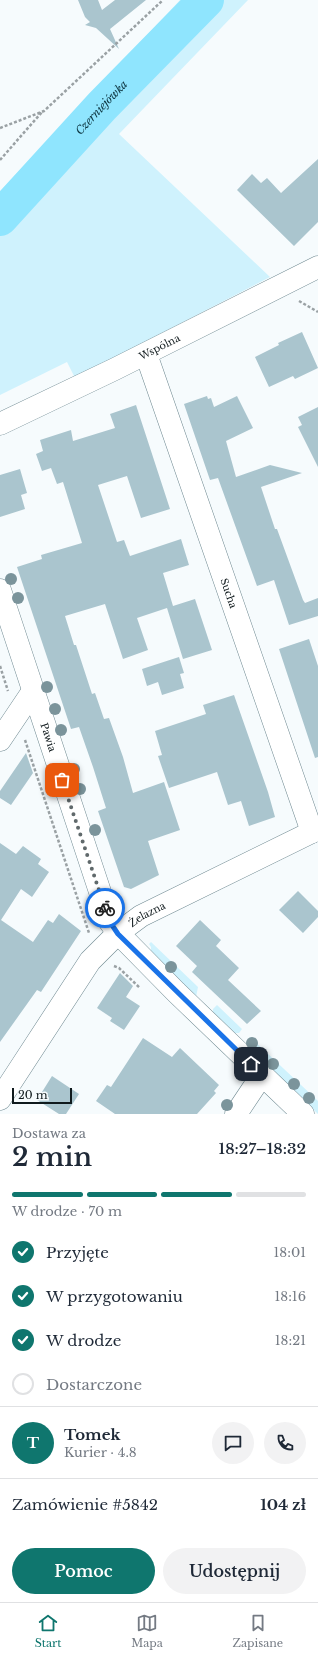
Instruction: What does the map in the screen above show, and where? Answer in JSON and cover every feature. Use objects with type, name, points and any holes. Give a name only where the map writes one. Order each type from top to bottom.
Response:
[{"type":"street","name":"Wspólna","points":[[0,424],[146,354],[318,267]]},
{"type":"street","name":"Sucha","points":[[146,354],[315,830]]},
{"type":"street","name":"Pawia","points":[[0,590],[32,692],[110,922],[118,934],[304,1114]]},
{"type":"street","points":[[0,740],[32,692]]},
{"type":"street","name":"Żelazna","points":[[0,1099],[90,961],[118,934],[141,916],[315,830]]},
{"type":"street","points":[[236,1114],[262,1075]]},
{"type":"path","points":[[0,160],[44,111],[163,0]]},
{"type":"path","points":[[0,128],[44,111]]},
{"type":"path","points":[[298,300],[318,312]]},
{"type":"path","points":[[0,666],[10,695]]},
{"type":"path","points":[[24,738],[90,935]]},
{"type":"path","points":[[119,968],[141,989]]},
{"type":"shaded area","points":[[180,0],[248,0],[119,134],[270,277],[75,378],[67,362],[0,395],[0,191]]},
{"type":"shaded area","points":[[151,942],[198,987],[196,997],[151,953],[151,947],[149,944]]},
{"type":"shaded area","points":[[217,1005],[242,1029],[239,1033],[235,1033],[213,1012],[213,1009]]},
{"type":"shaded area","points":[[250,1037],[318,1101],[318,1114],[257,1055],[256,1051],[247,1045],[247,1041]]},
{"type":"building","points":[[78,0],[98,0],[102,10],[115,0],[146,0],[110,29],[119,49],[96,28],[85,25],[90,22],[85,17]]},
{"type":"building","points":[[318,159],[318,222],[294,246],[237,190],[252,174],[261,183],[267,178],[281,193]]},
{"type":"building","points":[[302,332],[318,368],[295,379],[293,376],[269,387],[255,357],[279,345],[278,343]]},
{"type":"building","points":[[207,396],[208,399],[211,398],[214,407],[237,396],[253,428],[226,441],[236,477],[270,465],[302,473],[261,487],[275,529],[277,529],[303,600],[305,603],[318,598],[318,616],[289,625],[274,580],[257,586],[218,478],[210,480],[184,404]]},
{"type":"building","points":[[136,405],[170,509],[141,518],[127,476],[98,485],[117,542],[124,540],[130,556],[181,539],[189,565],[163,573],[173,606],[195,599],[212,650],[183,659],[167,608],[137,618],[148,650],[123,659],[105,604],[65,616],[92,694],[95,693],[104,719],[109,718],[123,757],[133,793],[164,782],[180,830],[148,841],[159,875],[131,889],[124,887],[98,811],[106,808],[93,767],[79,727],[71,729],[17,567],[42,559],[41,555],[82,543],[63,482],[57,484],[51,468],[42,471],[36,454],[43,451],[40,440],[71,430],[73,441],[115,428],[110,414]]},
{"type":"building","points":[[318,407],[318,467],[298,427],[302,425],[298,417]]},
{"type":"building","points":[[20,469],[27,493],[21,495],[25,509],[0,517],[0,475]]},
{"type":"building","points":[[309,639],[318,666],[318,757],[315,758],[279,649]]},
{"type":"building","points":[[179,657],[184,673],[180,674],[184,688],[162,695],[158,682],[147,686],[142,669]]},
{"type":"building","points":[[234,695],[268,792],[275,817],[249,826],[241,801],[228,805],[217,772],[169,788],[158,756],[162,755],[155,731],[206,714],[203,705]]},
{"type":"building","points":[[26,753],[33,773],[11,805],[0,798],[0,791]]},
{"type":"building","points":[[0,843],[16,854],[23,846],[41,859],[38,864],[49,872],[32,897],[21,889],[1,920],[33,942],[48,920],[53,923],[59,914],[81,931],[41,992],[37,990],[0,1042]]},
{"type":"building","points":[[298,891],[318,911],[318,917],[303,933],[279,910]]},
{"type":"building","points":[[200,920],[221,940],[216,946],[239,968],[228,980],[261,1011],[247,1024],[192,972],[197,966],[176,946]]},
{"type":"building","points":[[120,973],[133,986],[126,997],[140,1006],[124,1030],[110,1021],[112,1018],[97,1008]]},
{"type":"building","points":[[143,1038],[172,1057],[180,1048],[219,1085],[214,1091],[216,1093],[197,1114],[115,1114],[96,1101],[107,1085],[111,1087]]},
{"type":"building","points":[[52,1076],[79,1094],[66,1114],[59,1114],[37,1100]]},
{"type":"waterway","name":"Czerniejówka","points":[[0,218],[102,106],[206,0]]},
{"type":"way so far","points":[[62,780],[105,908]]},
{"type":"route","points":[[105,908],[110,922],[118,934],[251,1064]]}]
